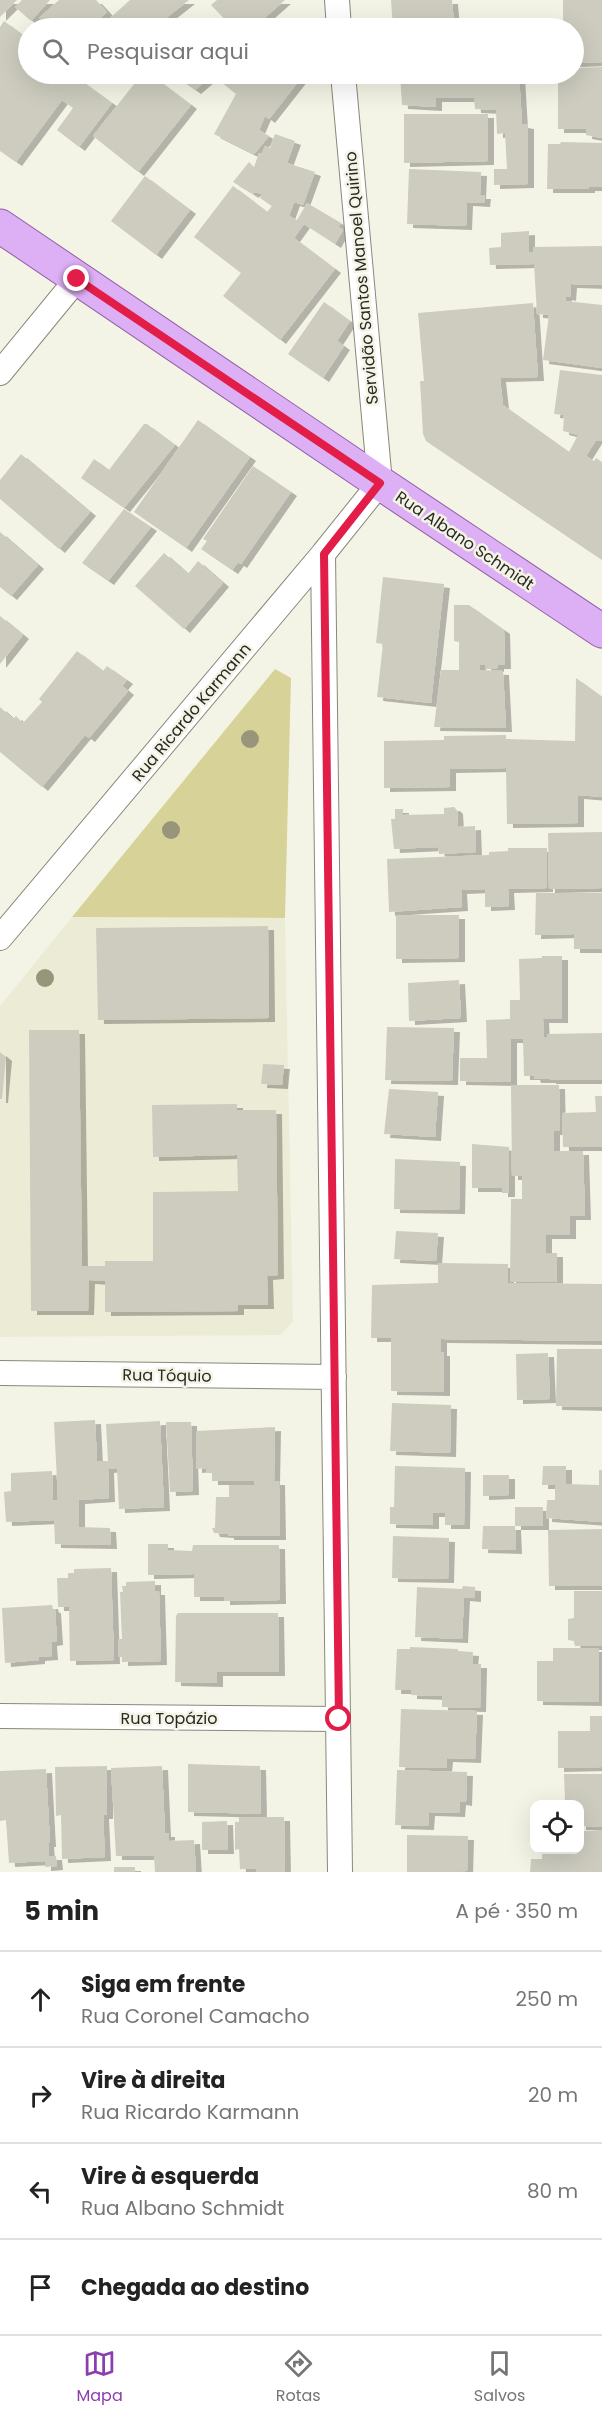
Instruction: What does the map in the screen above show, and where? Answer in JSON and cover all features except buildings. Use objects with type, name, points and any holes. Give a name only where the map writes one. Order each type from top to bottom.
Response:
[{"type":"main road","name":"Rua Albano Schmidt","points":[[0,226],[602,631]]},
{"type":"street","points":[[337,0],[338,18]]},
{"type":"street","name":"Servidão Santos Manoel Quirino","points":[[344,84],[380,483]]},
{"type":"street","points":[[0,373],[77,279]]},
{"type":"street","name":"Rua Ricardo Karmann","points":[[0,938],[324,554],[380,483]]},
{"type":"street","points":[[324,554],[340,1872]]},
{"type":"street","name":"Rua Tóquio","points":[[0,1373],[334,1377]]},
{"type":"street","name":"Rua Topázio","points":[[0,1716],[339,1719]]},
{"type":"shaded area","points":[[275,669],[291,678],[285,918],[72,917]]},
{"type":"shaded area","points":[[72,917],[285,918],[293,1321],[281,1335],[0,1337],[0,1006]]},
{"type":"route","points":[[77,279],[380,483],[324,554],[339,1719]]}]
